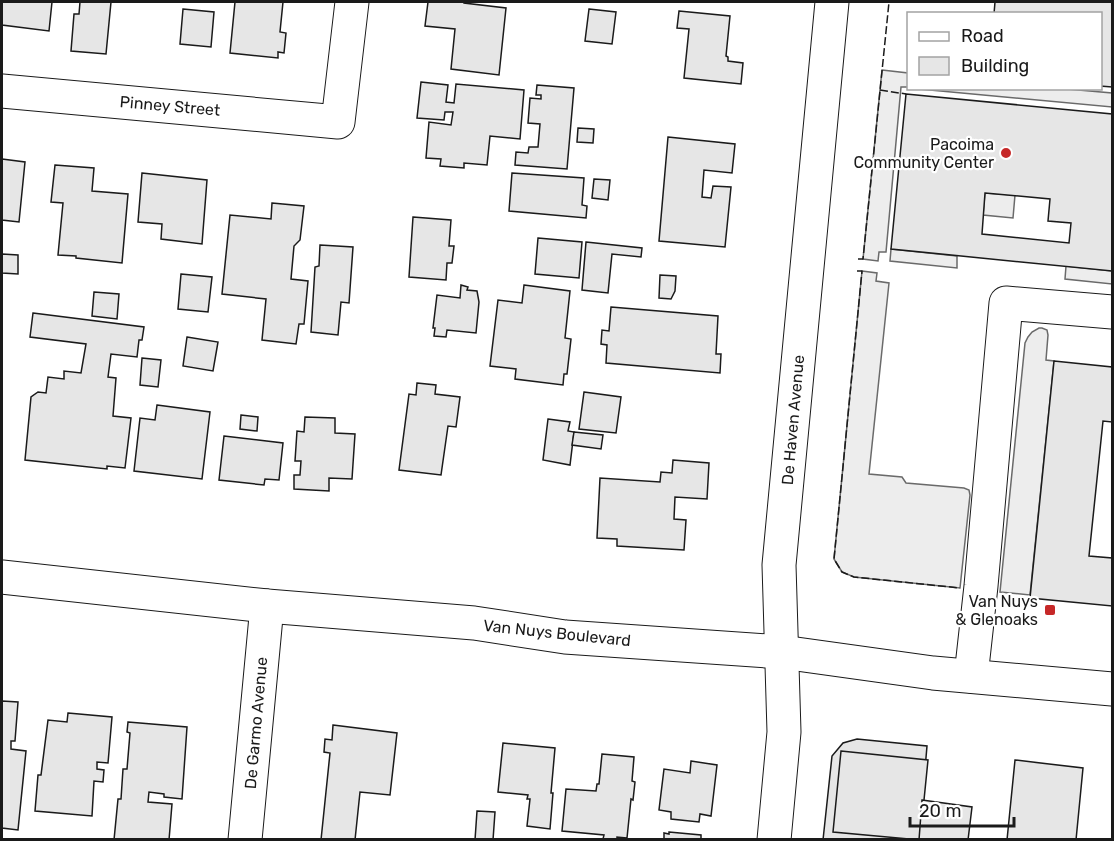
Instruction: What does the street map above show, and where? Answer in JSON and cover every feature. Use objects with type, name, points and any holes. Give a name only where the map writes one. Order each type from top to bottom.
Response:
[{"type":"street","name":"Pinney Street","points":[[2,91],[338,122],[352,2]]},
{"type":"street","name":"De Haven Avenue","points":[[774,840],[784,732],[779,565],[831,2]]},
{"type":"street","points":[[971,676],[1006,303],[1113,312]]},
{"type":"street","name":"Van Nuys Boulevard","points":[[2,577],[267,606],[474,623],[565,637],[782,651],[933,673],[1113,689]]},
{"type":"street","name":"De Garmo Avenue","points":[[245,840],[267,606]]},
{"type":"shaded area","points":[[882,70],[907,73],[907,87],[901,87],[886,252],[879,252],[878,261],[863,259]]},
{"type":"shaded area","points":[[930,90],[1078,90],[1112,93],[1112,107]]},
{"type":"shaded area","points":[[985,193],[1015,195],[1013,218],[983,215]]},
{"type":"shaded area","points":[[891,249],[957,256],[957,268],[890,261]]},
{"type":"shaded area","points":[[1066,266],[1112,271],[1112,284],[1065,279]]},
{"type":"shaded area","points":[[862,271],[877,273],[876,281],[889,283],[869,474],[902,477],[906,483],[969,490],[960,588],[854,577],[842,572],[834,559]]},
{"type":"shaded area","points":[[1039,328],[1047,330],[1046,360],[1054,361],[1030,595],[1000,592],[1025,343],[1032,332]]},
{"type":"building","points":[[2,2],[52,2],[49,31],[2,25]]},
{"type":"building","points":[[80,2],[111,2],[106,54],[71,51],[74,14],[79,14]]},
{"type":"building","points":[[235,2],[283,2],[280,32],[286,33],[284,53],[278,52],[278,58],[230,53]]},
{"type":"building","points":[[428,2],[464,2],[506,8],[499,75],[451,69],[455,29],[425,26]]},
{"type":"building","points":[[995,2],[1112,2],[1112,87],[1102,86],[1102,12],[994,12]]},
{"type":"building","points":[[183,9],[214,12],[211,47],[180,44]]},
{"type":"building","points":[[589,9],[616,12],[612,44],[585,41]]},
{"type":"building","points":[[679,11],[730,16],[726,56],[728,61],[743,63],[741,84],[684,78],[689,29],[677,28]]},
{"type":"building","points":[[421,82],[448,85],[446,102],[454,103],[456,84],[524,90],[520,139],[490,136],[487,165],[464,163],[464,168],[440,166],[441,159],[426,158],[429,122],[451,125],[453,112],[445,112],[444,120],[417,118]]},
{"type":"building","points":[[537,85],[574,88],[567,169],[515,165],[516,152],[528,153],[529,147],[538,147],[540,124],[528,123],[530,98],[541,99],[541,95],[536,95]]},
{"type":"building","name":"Pacoima Community Center","points":[[906,94],[1112,114],[1112,271],[891,249]],"holes":[[[985,193],[1050,199],[1048,221],[1071,223],[1069,243],[982,234]]]},
{"type":"building","points":[[578,128],[594,129],[593,143],[577,142]]},
{"type":"building","points":[[668,137],[735,144],[732,173],[704,170],[702,197],[711,198],[713,186],[731,187],[725,247],[659,241]]},
{"type":"building","points":[[2,159],[25,162],[19,222],[2,220]]},
{"type":"building","points":[[55,165],[94,168],[92,191],[128,194],[122,263],[58,255],[63,203],[51,202]]},
{"type":"building","points":[[142,173],[207,180],[202,244],[161,239],[162,224],[138,222]]},
{"type":"building","points":[[512,173],[584,178],[582,205],[587,206],[586,218],[509,211]]},
{"type":"building","points":[[594,179],[610,180],[608,200],[592,198]]},
{"type":"building","points":[[272,203],[304,206],[300,240],[294,246],[291,279],[308,281],[304,324],[299,324],[296,344],[262,340],[266,299],[222,294],[230,215],[271,219]]},
{"type":"building","points":[[413,217],[451,220],[449,246],[454,246],[452,263],[447,263],[446,280],[409,277]]},
{"type":"building","points":[[538,238],[582,242],[579,278],[535,274]]},
{"type":"building","points":[[586,242],[642,248],[641,257],[612,254],[608,293],[582,290]]},
{"type":"building","points":[[320,245],[353,247],[349,303],[341,302],[338,335],[311,332],[315,267],[319,266]]},
{"type":"building","points":[[2,254],[18,255],[18,274],[2,273]]},
{"type":"building","points":[[181,274],[212,277],[208,312],[178,309]]},
{"type":"building","points":[[660,275],[676,276],[675,291],[671,299],[659,298]]},
{"type":"building","points":[[461,285],[468,287],[467,290],[477,291],[479,302],[476,333],[447,330],[446,337],[434,336],[437,295],[460,298]]},
{"type":"building","points":[[524,285],[570,291],[565,338],[571,339],[567,374],[564,374],[563,385],[515,379],[516,369],[490,366],[498,300],[522,303]]},
{"type":"building","points":[[94,292],[119,294],[117,319],[92,316]]},
{"type":"building","points":[[611,307],[718,316],[716,354],[721,354],[720,373],[606,363],[607,345],[601,344],[602,330],[609,331]]},
{"type":"building","points":[[33,313],[144,327],[142,340],[139,340],[137,357],[111,354],[108,377],[116,378],[113,416],[131,418],[125,468],[107,466],[107,469],[25,460],[31,397],[38,392],[46,393],[48,377],[64,379],[64,371],[81,373],[86,344],[30,337]]},
{"type":"building","points":[[187,337],[218,342],[213,371],[183,366]]},
{"type":"building","points":[[142,358],[161,360],[158,387],[140,385]]},
{"type":"building","points":[[1054,361],[1112,367],[1112,422],[1103,421],[1089,556],[1112,558],[1112,606],[1030,598]]},
{"type":"building","points":[[417,383],[436,385],[435,394],[460,397],[456,427],[448,426],[441,475],[399,470],[409,394],[416,395]]},
{"type":"building","points":[[584,392],[621,397],[616,433],[579,429]]},
{"type":"building","points":[[157,405],[210,412],[202,479],[134,471],[140,418],[155,420]]},
{"type":"building","points":[[241,415],[258,417],[257,431],[240,429]]},
{"type":"building","points":[[305,417],[335,418],[335,433],[355,434],[352,479],[329,478],[329,491],[294,489],[294,475],[300,475],[301,461],[295,461],[297,431],[304,432]]},
{"type":"building","points":[[548,419],[570,422],[568,431],[574,432],[570,465],[543,460]]},
{"type":"building","points":[[574,432],[603,435],[601,449],[572,445]]},
{"type":"building","points":[[224,436],[283,443],[279,480],[265,479],[264,485],[219,480]]},
{"type":"building","points":[[673,460],[709,463],[707,499],[675,497],[674,519],[686,520],[684,550],[617,546],[617,539],[597,538],[600,478],[660,482],[661,472],[672,473]]},
{"type":"building","points":[[2,701],[18,702],[15,741],[11,741],[11,749],[26,751],[18,830],[2,828]]},
{"type":"building","points":[[68,713],[112,717],[108,763],[97,762],[97,769],[104,770],[103,782],[94,781],[92,816],[35,811],[38,775],[41,775],[48,720],[67,722]]},
{"type":"building","points":[[128,722],[187,727],[182,799],[149,792],[148,802],[172,804],[169,840],[114,840],[123,769],[127,769],[130,733],[127,732]]},
{"type":"building","points":[[333,725],[397,733],[390,795],[360,792],[355,840],[321,840],[330,753],[324,752],[325,739],[332,740]]},
{"type":"building","points":[[857,739],[927,746],[919,840],[823,840],[832,756],[843,743]]},
{"type":"building","points":[[503,743],[555,748],[550,829],[527,826],[530,799],[527,799],[528,795],[498,792]]},
{"type":"building","points":[[841,751],[928,760],[920,840],[833,832]]},
{"type":"building","points":[[602,754],[634,757],[632,781],[635,782],[627,838],[603,839],[604,835],[562,831],[566,789],[596,791],[597,784],[599,784]]},
{"type":"building","points":[[1015,760],[1083,768],[1076,840],[1007,840]]},
{"type":"building","points":[[691,761],[717,765],[711,816],[700,814],[699,822],[671,819],[671,812],[659,810],[664,769],[690,773]]},
{"type":"building","points":[[922,800],[972,807],[968,840],[919,840]]},
{"type":"building","points":[[477,811],[495,812],[493,840],[475,840]]},
{"type":"building","points":[[669,832],[701,835],[701,840],[664,840],[664,833],[669,834]]},
{"type":"fence","points":[[858,259],[863,259],[889,2]]},
{"type":"fence","points":[[880,90],[906,94]]},
{"type":"fence","points":[[857,271],[862,271],[834,559],[842,572],[854,577],[960,588]]},
{"type":"place","name":"Pacoima Community Center","points":[[1006,153]]},
{"type":"place","name":"Van Nuys & Glenoaks","points":[[1050,610]]}]
